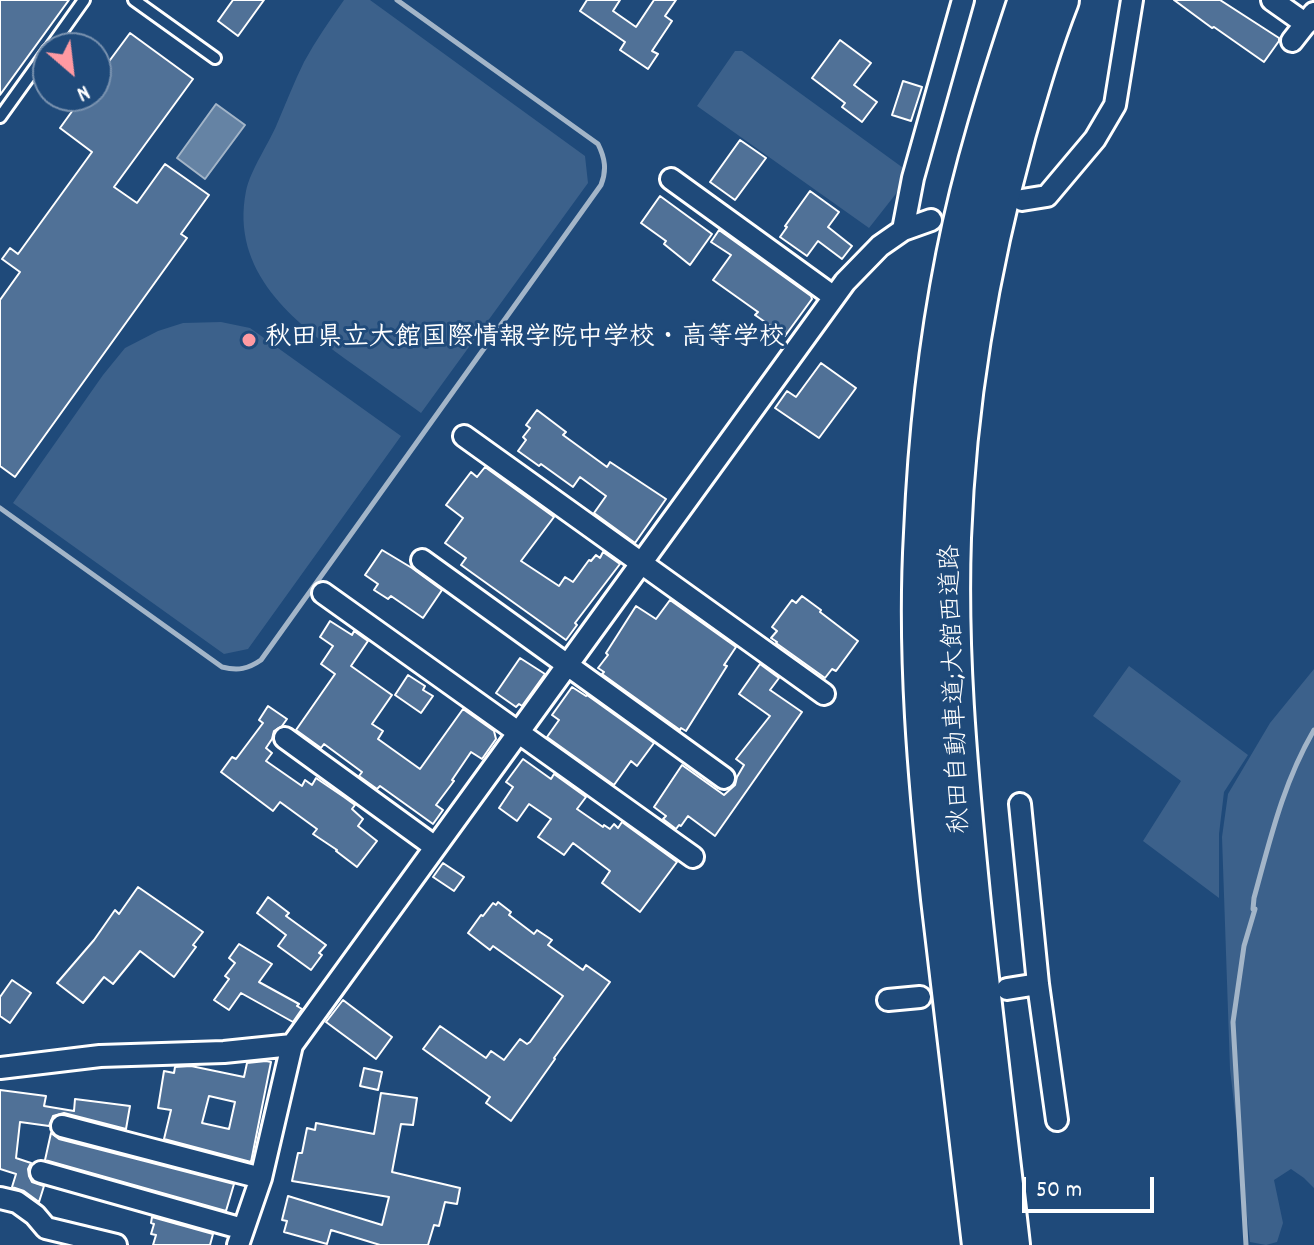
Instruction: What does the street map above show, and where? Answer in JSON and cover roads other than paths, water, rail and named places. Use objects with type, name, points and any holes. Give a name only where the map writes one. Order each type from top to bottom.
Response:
[{"type":"highway","name":"秋田自動車道;大館西道路","points":[[982,1245],[949,967],[926,732],[922,627],[923,535],[941,345],[956,255],[992,114],[1028,0]]},
{"type":"highway","name":"秋田自動車道;大館西道路","points":[[1010,1245],[977,963],[955,729],[951,538],[970,347],[984,264],[1023,108],[1059,0]]},
{"type":"street","points":[[903,230],[915,171],[963,0]]},
{"type":"street","points":[[1022,200],[1047,196],[1095,139],[1115,105],[1132,0]]},
{"type":"street","points":[[1272,0],[1310,19],[1292,41]]},
{"type":"street","points":[[671,179],[834,297]]},
{"type":"street","points":[[41,1172],[240,1237],[261,1178],[292,1045],[845,282],[880,246],[903,230],[931,220]]},
{"type":"street","points":[[464,436],[824,694]]},
{"type":"street","points":[[422,560],[724,778]]},
{"type":"street","points":[[323,593],[693,857]]},
{"type":"street","points":[[285,738],[435,847]]},
{"type":"street","points":[[1020,804],[1038,984],[1057,1120]]},
{"type":"street","points":[[1007,989],[1038,984]]},
{"type":"street","points":[[888,1000],[920,997]]},
{"type":"street","points":[[0,1068],[100,1056],[224,1052],[292,1045]]},
{"type":"street","points":[[62,1126],[261,1178]]},
{"type":"street","points":[[0,1198],[17,1202],[46,1228],[116,1245]]},
{"type":"lane","points":[[61,32],[84,0]]},
{"type":"lane","points":[[134,0],[215,58]]},
{"type":"lane","points":[[0,117],[32,73]]},
{"type":"waterway","points":[[0,508],[222,667],[243,668],[261,660],[601,185],[604,174],[604,159],[598,144],[397,0]]},
{"type":"waterway","points":[[1246,1245],[1233,1022],[1244,946],[1255,909],[1254,898],[1278,812],[1314,730]]},
{"type":"place","name":"秋田県立大館国際情報学院中学校・高等学校","points":[[249,340]]}]
